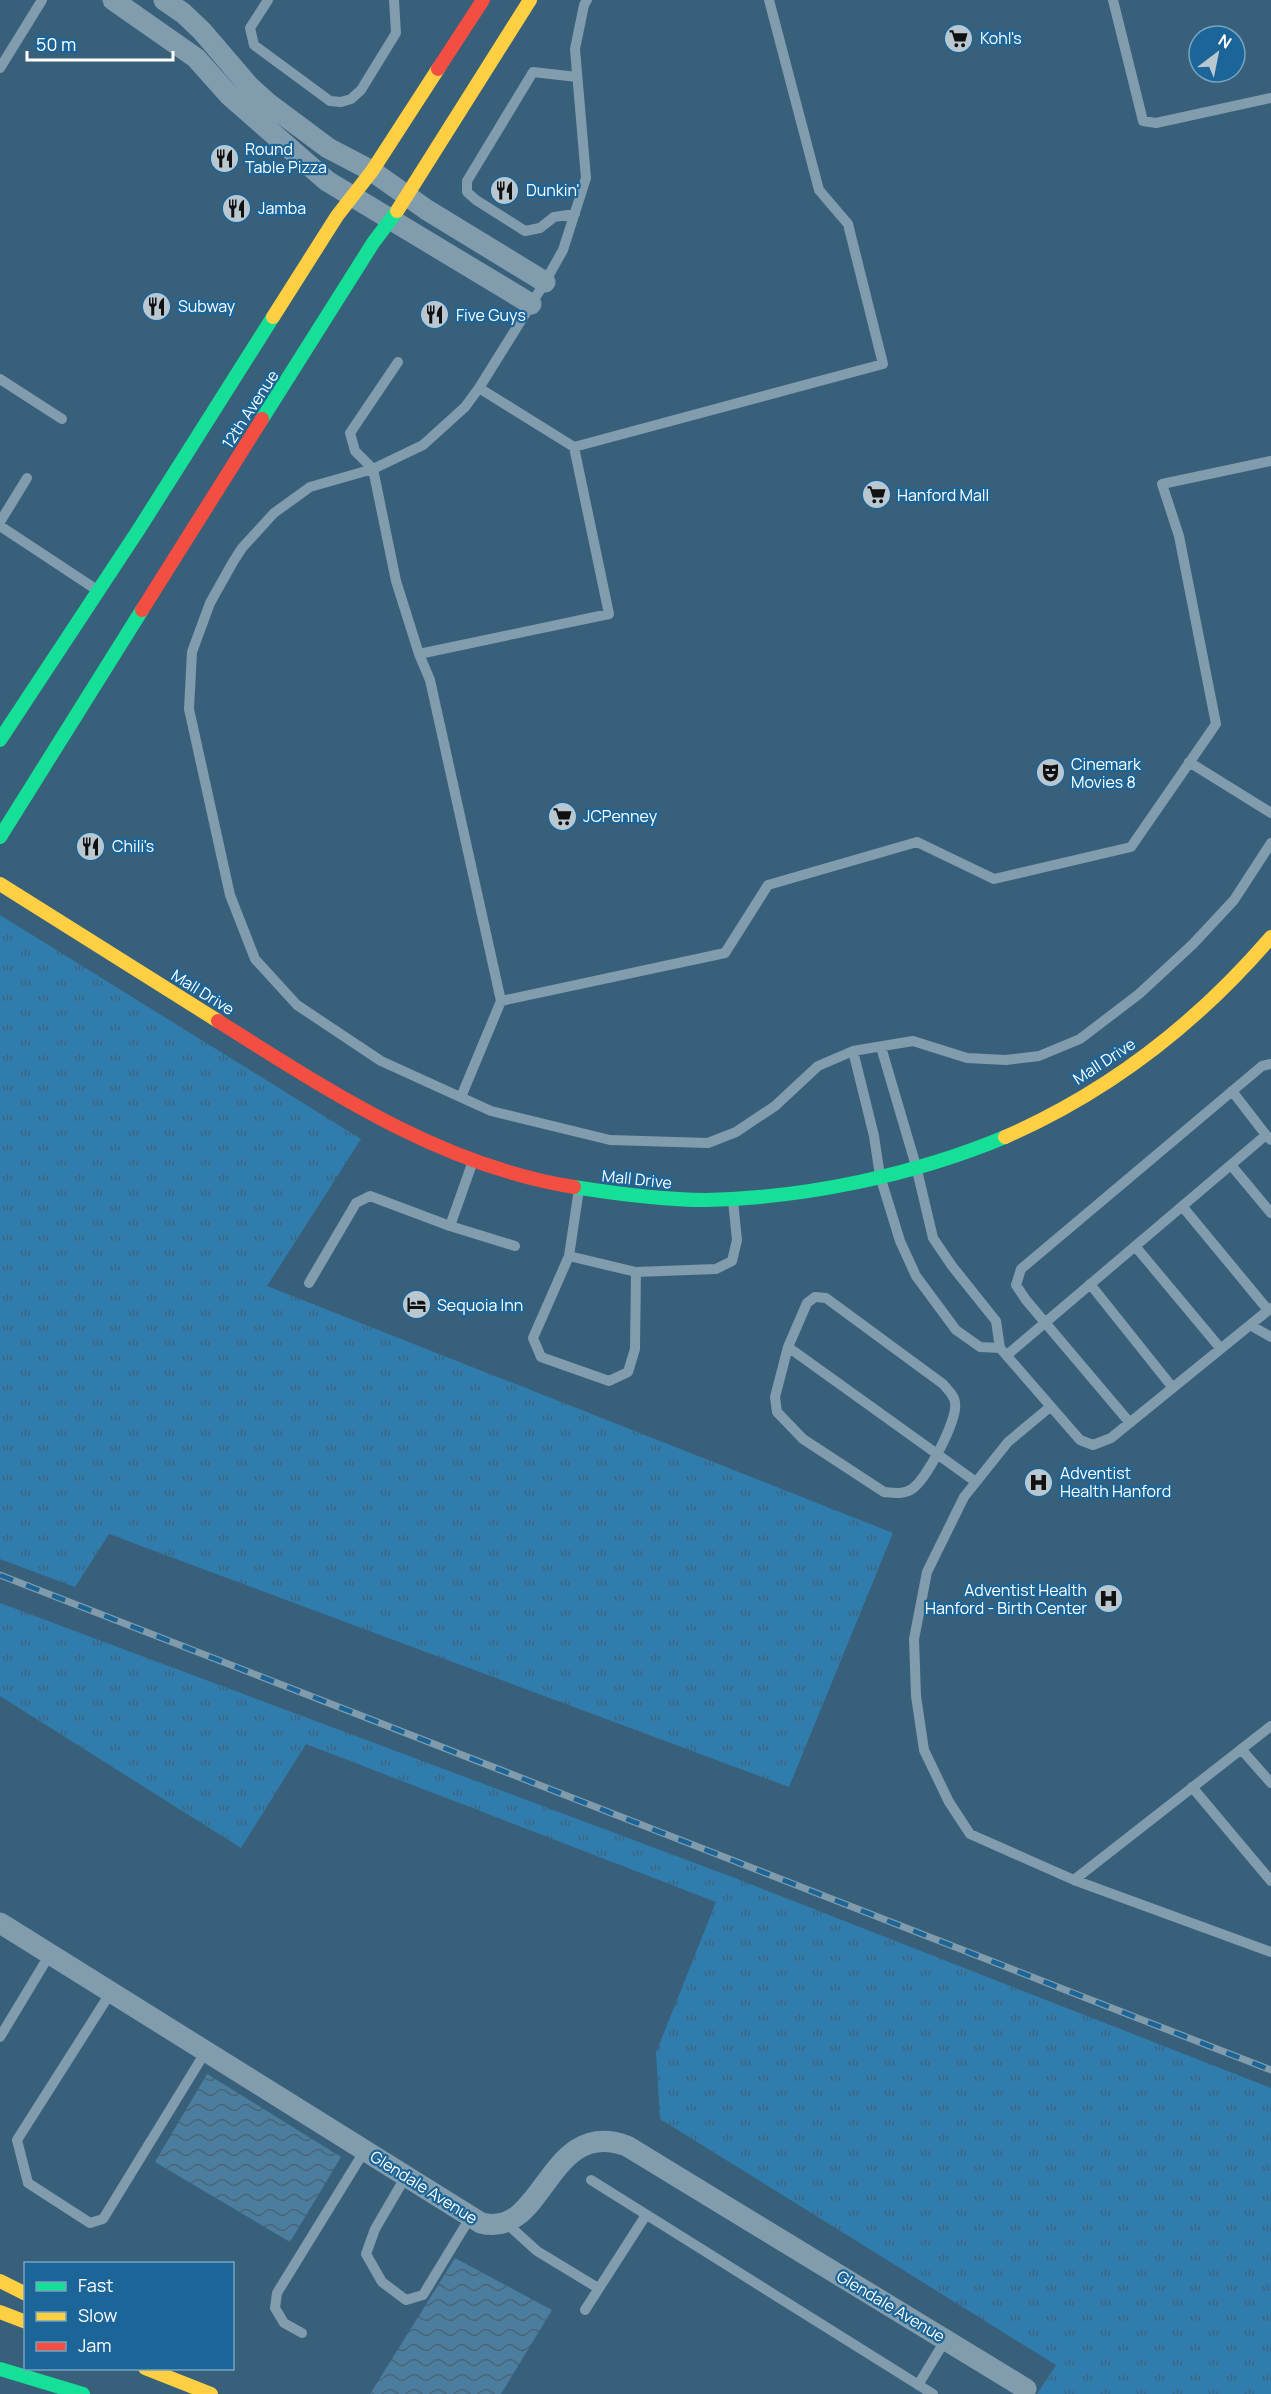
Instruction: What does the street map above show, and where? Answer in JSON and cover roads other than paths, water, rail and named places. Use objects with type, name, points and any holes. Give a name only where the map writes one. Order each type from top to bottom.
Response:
[{"type":"main road","name":"12th Avenue","points":[[0,740],[99,591],[351,196],[372,171],[483,0]]},
{"type":"main road","name":"12th Avenue","points":[[0,837],[373,243],[408,196],[530,0]]},
{"type":"main road","name":"Mall Drive","points":[[0,884],[335,1095],[397,1128],[473,1160],[537,1180],[579,1189],[683,1201],[775,1197],[854,1184],[942,1161],[1006,1137],[1089,1091],[1166,1041],[1213,1000],[1271,937]]},
{"type":"main road","points":[[0,2281],[24,2293]]},
{"type":"main road","points":[[0,2312],[24,2321]]},
{"type":"main road","points":[[0,2356],[24,2365]]},
{"type":"main road","points":[[0,2369],[83,2394]]},
{"type":"main road","points":[[36,2370],[96,2394]]},
{"type":"main road","points":[[150,2370],[211,2394]]},
{"type":"main road","points":[[174,2370],[218,2394]]},
{"type":"street","points":[[113,0],[196,58],[229,95],[306,164],[351,196],[531,304]]},
{"type":"street","points":[[164,0],[202,31],[249,86],[268,104],[328,148],[372,171],[427,210],[545,282]]},
{"type":"street","name":"Glendale Avenue","points":[[0,1923],[481,2223],[493,2226],[515,2219],[572,2151],[599,2141],[617,2142],[1026,2389]]},
{"type":"lane","points":[[0,68],[42,0]]},
{"type":"lane","points":[[268,0],[250,28],[254,45],[330,101],[340,102],[351,99],[361,90],[396,33],[394,0]]},
{"type":"lane","points":[[587,0],[575,49],[586,178],[563,250],[545,282],[465,407],[423,445],[373,470],[310,487],[274,513],[242,548],[210,603],[192,652],[189,709],[230,895],[255,959],[297,1005],[381,1060],[491,1111],[610,1140],[708,1143],[736,1132],[775,1106],[818,1066],[853,1051],[913,1041],[967,1058],[1006,1060],[1039,1056],[1080,1039],[1139,994],[1193,944],[1234,900],[1271,843]]},
{"type":"lane","points":[[574,447],[884,364],[848,224],[819,190],[769,0]]},
{"type":"lane","points":[[1113,0],[1143,122],[1156,123],[1271,98]]},
{"type":"lane","points":[[575,214],[554,217],[540,228],[525,231],[476,200],[467,192],[467,181],[533,72],[577,77]]},
{"type":"lane","points":[[398,362],[350,433],[355,451],[373,470],[396,580],[432,689],[501,1001],[461,1097]]},
{"type":"lane","points":[[0,379],[62,419]]},
{"type":"lane","points":[[419,654],[609,614],[574,447],[479,388]]},
{"type":"lane","points":[[501,1001],[725,953],[768,885],[917,842],[994,879],[1131,847],[1216,724],[1179,536],[1162,484],[1271,461]]},
{"type":"lane","points":[[27,477],[0,524],[99,591]]},
{"type":"lane","points":[[1189,762],[1271,813]]},
{"type":"lane","points":[[881,1047],[916,1166],[933,1238],[996,1321],[1003,1352],[1030,1380],[1050,1407],[1080,1440],[1093,1445],[1111,1438],[1269,1309],[1182,1206]]},
{"type":"lane","points":[[853,1051],[874,1136],[880,1176],[900,1241],[916,1276],[956,1330],[980,1347],[1003,1352],[1045,1323],[1231,1165],[1269,1138],[1232,1091]]},
{"type":"lane","points":[[1130,1423],[1045,1323],[1016,1285],[1021,1269],[1262,1066],[1271,1064]]},
{"type":"lane","points":[[450,1226],[473,1160]]},
{"type":"lane","points":[[1231,1165],[1271,1213]]},
{"type":"lane","points":[[579,1189],[569,1256],[533,1338],[541,1357],[609,1381],[628,1372],[635,1349],[636,1272]]},
{"type":"lane","points":[[309,1283],[356,1203],[370,1197],[450,1226],[515,1246]]},
{"type":"lane","points":[[569,1256],[636,1272],[716,1269],[732,1261],[737,1240],[733,1199]]},
{"type":"lane","points":[[1135,1246],[1221,1349]]},
{"type":"lane","points":[[1090,1284],[1173,1388]]},
{"type":"lane","points":[[815,1297],[826,1298],[943,1383],[956,1401],[955,1418],[938,1454],[913,1489],[899,1494],[884,1492],[803,1439],[777,1412],[775,1397],[788,1347],[807,1303],[815,1297]]},
{"type":"lane","points":[[1250,1325],[1271,1337]]},
{"type":"lane","points":[[788,1347],[976,1482]]},
{"type":"lane","points":[[1050,1407],[1008,1442],[964,1497],[927,1572],[914,1639],[916,1696],[924,1750],[949,1802],[970,1834],[1074,1880],[1271,1952]]},
{"type":"lane","points":[[1074,1880],[1271,1726]]},
{"type":"lane","points":[[1241,1749],[1271,1783]]},
{"type":"lane","points":[[1192,1788],[1271,1881]]},
{"type":"lane","points":[[0,2037],[50,1954]]},
{"type":"lane","points":[[111,1992],[17,2140],[28,2183],[90,2223],[103,2219],[206,2051]]},
{"type":"lane","points":[[302,2333],[284,2322],[275,2308],[277,2293],[365,2150]]},
{"type":"lane","points":[[406,2176],[375,2229],[366,2254],[382,2282],[406,2300],[423,2295],[471,2216]]},
{"type":"lane","points":[[591,2180],[933,2394]]},
{"type":"lane","points":[[585,2310],[646,2215]]},
{"type":"lane","points":[[506,2223],[537,2251],[598,2288]]},
{"type":"lane","points":[[918,2385],[946,2339]]},
{"type":"water","points":[[207,2074],[341,2157],[290,2242],[155,2162]]},
{"type":"water","points":[[455,2258],[552,2310],[501,2394],[370,2394]]},
{"type":"railway","points":[[0,1575],[1271,2070]]},
{"type":"place","name":"Kohl's","points":[[959,38]]},
{"type":"place","name":"Round Table Pizza","points":[[224,158]]},
{"type":"place","name":"Dunkin'","points":[[505,190]]},
{"type":"place","name":"Jamba","points":[[237,208]]},
{"type":"place","name":"Subway","points":[[157,306]]},
{"type":"place","name":"Five Guys","points":[[435,315]]},
{"type":"place","name":"Hanford Mall","points":[[876,495]]},
{"type":"place","name":"Cinemark Movies 8","points":[[1050,773]]},
{"type":"place","name":"JCPenney","points":[[562,816]]},
{"type":"place","name":"Chili's","points":[[91,846]]},
{"type":"place","name":"Sequoia Inn","points":[[416,1305]]},
{"type":"place","name":"Adventist Health Hanford","points":[[1039,1482]]},
{"type":"place","name":"Adventist Health Hanford - Birth Center","points":[[1108,1599]]}]
